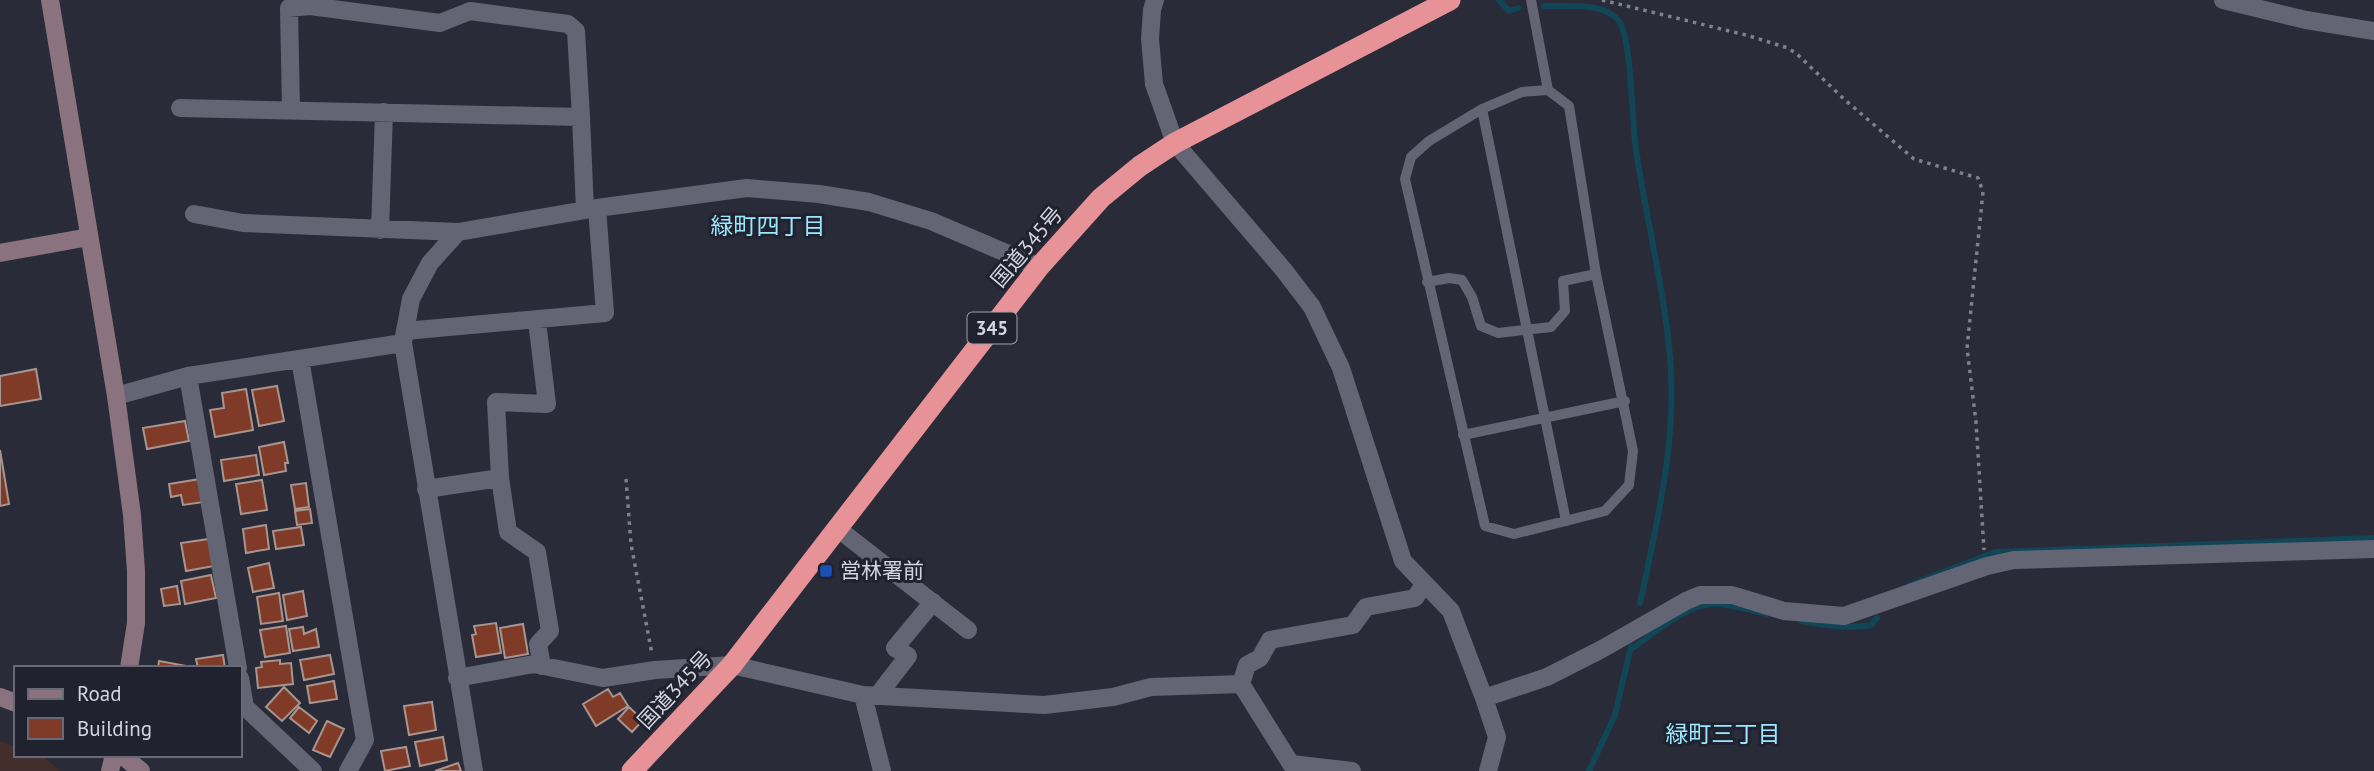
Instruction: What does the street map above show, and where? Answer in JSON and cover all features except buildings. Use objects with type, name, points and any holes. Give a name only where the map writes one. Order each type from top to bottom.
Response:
[{"type":"highway","name":"国道345号","points":[[632,771],[732,665],[1039,267],[1101,198],[1140,166],[1175,143],[1450,0]]},
{"type":"street","points":[[50,0],[116,396],[132,515],[136,623],[129,666]]},
{"type":"street","points":[[1155,0],[1150,39],[1154,84],[1175,143],[1283,269],[1312,307],[1341,368],[1403,561],[1451,611],[1497,737],[1488,771]]},
{"type":"street","points":[[2223,0],[2306,20],[2374,31]]},
{"type":"street","points":[[116,396],[188,376],[300,359],[404,337],[605,313],[581,117],[576,31],[568,24],[470,11],[440,23],[310,6],[289,8],[291,110]]},
{"type":"street","points":[[180,108],[581,117]]},
{"type":"street","points":[[380,230],[384,112]]},
{"type":"street","points":[[194,214],[243,223],[458,232],[591,209],[747,188],[819,194],[869,202],[931,221],[1039,267]]},
{"type":"street","points":[[458,232],[430,263],[411,299],[404,337],[426,489],[474,771]]},
{"type":"street","points":[[0,253],[89,237]]},
{"type":"street","points":[[537,321],[547,404],[496,402],[500,478],[508,533],[537,552],[550,631],[538,644],[542,666]]},
{"type":"street","points":[[300,359],[365,740],[348,771]]},
{"type":"street","points":[[188,376],[238,666]]},
{"type":"street","points":[[426,489],[500,478]]},
{"type":"street","points":[[838,528],[968,629]]},
{"type":"street","points":[[1484,698],[1547,677],[1700,595],[1732,595],[1784,611],[1844,616],[2014,559],[2374,549]]},
{"type":"street","points":[[1352,771],[1290,767],[1241,684],[1247,664],[1260,659],[1270,640],[1353,625],[1366,607],[1415,598],[1424,584]]},
{"type":"street","points":[[870,695],[908,656],[895,648],[933,602]]},
{"type":"street","points":[[457,678],[534,664],[603,678],[655,670],[732,665],[870,695],[1044,705],[1112,697],[1151,687],[1241,684]]},
{"type":"street","points":[[242,690],[245,707],[313,771]]},
{"type":"street","points":[[870,695],[883,771]]},
{"type":"street","points":[[124,757],[141,771]]},
{"type":"lane","points":[[1531,0],[1548,90]]},
{"type":"lane","points":[[1548,90],[1569,106],[1596,274],[1625,401],[1633,451],[1629,485],[1605,511],[1514,534],[1485,526],[1405,179],[1411,157],[1429,141],[1482,109],[1522,92],[1548,90]]},
{"type":"lane","points":[[1482,109],[1566,520]]},
{"type":"lane","points":[[1427,282],[1448,278],[1462,280],[1472,298],[1481,326],[1498,333],[1551,327],[1565,311],[1563,281],[1596,274]]},
{"type":"lane","points":[[1463,435],[1625,401]]},
{"type":"path","points":[[1602,0],[1788,48],[1914,159],[1978,178],[1983,192],[1967,348],[1976,422],[1984,550]]},
{"type":"path","points":[[626,479],[631,544],[655,670]]},
{"type":"shaded area","points":[[0,741],[14,746],[14,757],[44,757],[60,771],[0,771]]},
{"type":"waterway","points":[[1499,0],[1509,11],[1518,8]]},
{"type":"waterway","points":[[1544,6],[1584,6],[1604,10],[1619,21],[1626,43],[1635,142],[1662,295],[1671,378],[1665,475],[1640,603]]},
{"type":"waterway","points":[[1910,585],[1995,552],[2374,538]]},
{"type":"waterway","points":[[1631,649],[1670,621],[1703,605],[1726,605],[1768,614]]},
{"type":"waterway","points":[[1802,621],[1853,627],[1871,625],[1877,618]]},
{"type":"waterway","points":[[1589,771],[1615,715],[1631,646]]},
{"type":"place","name":"営林署前","points":[[826,571]]},
{"type":"district","name":"緑町四丁目","points":[[768,226]]},
{"type":"district","name":"緑町三丁目","points":[[1723,734]]}]
